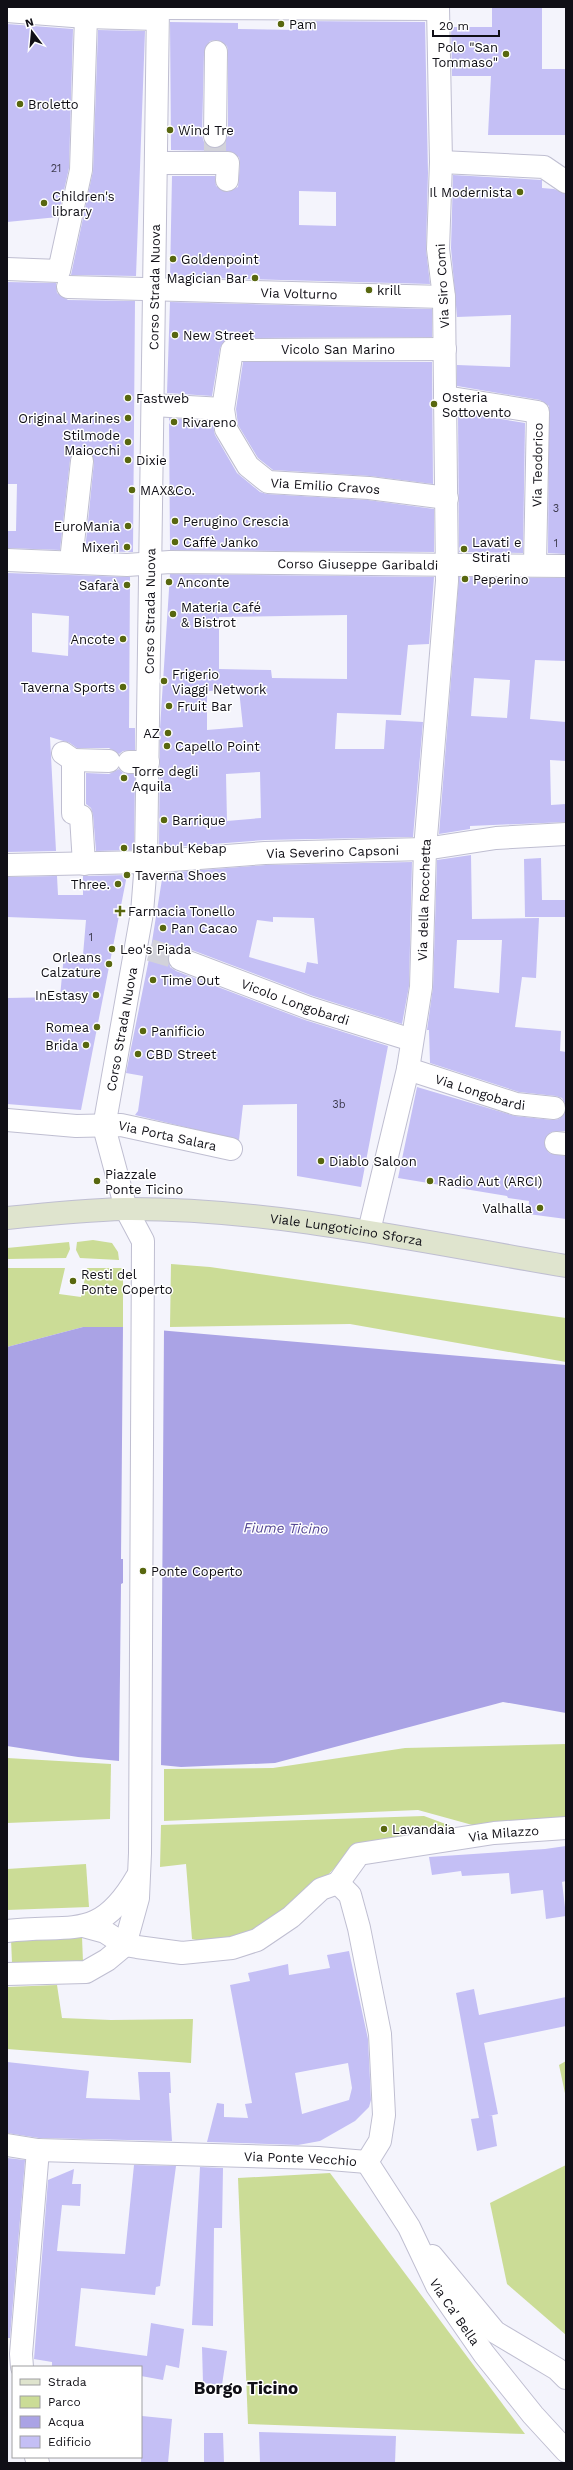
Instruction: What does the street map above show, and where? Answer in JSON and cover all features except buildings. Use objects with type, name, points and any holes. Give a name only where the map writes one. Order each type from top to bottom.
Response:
[{"type":"main road","name":"Viale Lungoticino Sforza","points":[[7,1218],[58,1212],[126,1210],[216,1214],[369,1231],[566,1266]]},
{"type":"street","points":[[7,11],[86,17],[157,11],[438,8]]},
{"type":"street","name":"Via Siro Comi","points":[[438,8],[441,162],[438,249],[444,297],[447,498],[446,563]]},
{"type":"street","name":"Corso Strada Nuova","points":[[126,1210],[104,1127],[143,948],[142,913],[146,862],[128,762],[150,563],[157,11]]},
{"type":"street","points":[[64,279],[80,170],[86,17]]},
{"type":"street","points":[[215,136],[216,52]]},
{"type":"street","points":[[441,162],[544,167],[566,182]]},
{"type":"street","points":[[156,163],[219,167]]},
{"type":"street","name":"Via Volturno","points":[[7,269],[64,279],[154,288],[444,297]]},
{"type":"street","name":"Vicolo San Marino","points":[[232,350],[445,349]]},
{"type":"street","name":"Via Emilio Cravos","points":[[232,350],[223,409],[226,429],[248,466],[268,482],[369,488],[447,498]]},
{"type":"street","name":"Via Teodorico","points":[[445,397],[538,412],[535,565]]},
{"type":"street","points":[[152,405],[223,409]]},
{"type":"street","points":[[71,561],[82,461]]},
{"type":"street","name":"Corso Giuseppe Garibaldi","points":[[7,560],[71,561],[127,565],[150,563],[446,563],[566,566]]},
{"type":"street","name":"Via della Rocchetta","points":[[369,1231],[408,1069],[421,987],[425,849],[446,563]]},
{"type":"street","points":[[84,864],[81,816],[73,813],[68,757],[128,762]]},
{"type":"street","name":"Via Severino Capsoni","points":[[7,866],[146,862],[265,853],[425,849],[496,838],[566,834]]},
{"type":"street","name":"Vicolo Longobardi","points":[[180,959],[309,1008],[412,1040]]},
{"type":"street","name":"Via Longobardi","points":[[408,1069],[516,1104],[554,1108]]},
{"type":"street","points":[[7,1120],[104,1127]]},
{"type":"street","name":"Via Porta Salara","points":[[104,1127],[121,1125],[231,1149]]},
{"type":"street","points":[[7,1974],[86,1972],[107,1960],[125,1945],[138,1898],[140,1872],[143,1241],[126,1210]]},
{"type":"street","name":"Via Milazzo","points":[[338,1883],[360,1854],[494,1833],[566,1828]]},
{"type":"street","points":[[83,1926],[112,1912],[126,1897],[140,1872]]},
{"type":"street","points":[[7,1931],[83,1926],[105,1932],[125,1945],[182,1953],[232,1948],[257,1940],[291,1917],[321,1889],[338,1883]]},
{"type":"street","name":"Via Ponte Vecchio","points":[[7,2145],[38,2150],[318,2158],[368,2162],[380,2141],[384,2115],[380,2034],[359,1928],[350,1895],[338,1883]]},
{"type":"street","points":[[125,1945],[120,1929],[126,1897]]},
{"type":"street","points":[[16,2358],[38,2150]]},
{"type":"street","name":"Via Ca' Bella","points":[[368,2162],[408,2227],[438,2286],[484,2354],[562,2454]]},
{"type":"street","points":[[408,2227],[495,2332],[557,2369],[566,2378]]},
{"type":"green space","points":[[93,1240],[112,1243],[118,1252],[119,1260],[80,1258],[76,1250],[77,1242]]},
{"type":"green space","points":[[69,1242],[70,1249],[66,1258],[7,1259],[7,1248]]},
{"type":"green space","points":[[171,1264],[210,1267],[566,1318],[566,1362],[350,1324],[170,1327]]},
{"type":"green space","points":[[7,1268],[65,1268],[59,1294],[81,1297],[87,1268],[123,1268],[123,1327],[83,1327],[7,1347]]},
{"type":"green space","points":[[566,1744],[566,1818],[476,1826],[418,1810],[164,1821],[164,1769],[273,1768],[405,1748]]},
{"type":"green space","points":[[7,1758],[111,1764],[110,1819],[7,1823]]},
{"type":"green space","points":[[424,1816],[470,1833],[351,1851],[315,1888],[254,1936],[218,1945],[192,1939],[186,1864],[160,1867],[161,1825]]},
{"type":"green space","points":[[86,1864],[89,1907],[7,1910],[7,1869]]},
{"type":"green space","points":[[82,1937],[83,1962],[12,1963],[11,1939]]},
{"type":"green space","points":[[57,1985],[62,2018],[111,2020],[193,2019],[191,2063],[7,2049],[7,1987]]},
{"type":"green space","points":[[566,2061],[566,2098],[559,2065]]},
{"type":"green space","points":[[566,2165],[566,2335],[507,2284],[490,2203]]},
{"type":"green space","points":[[330,2173],[525,2434],[248,2424],[238,2178]]},
{"type":"water","name":"Fiume Ticino","points":[[83,1327],[123,1327],[566,1365],[566,1713],[503,1702],[275,1763],[181,1767],[78,1757],[7,1746],[7,1347]]},
{"type":"pier","name":"Ponte Coperto","points":[[123,1325],[164,1329],[161,1767],[119,1763],[121,1584],[123,1583],[123,1559],[121,1559]]},
{"type":"tunnel","points":[[215,136],[215,157]]},
{"type":"tunnel","points":[[150,950],[180,959]]},
{"type":"place","name":"Pam","points":[[281,24]]},
{"type":"place","name":"Polo \"San Tommaso\"","points":[[506,54]]},
{"type":"place","name":"Broletto","points":[[20,104]]},
{"type":"place","name":"Wind Tre","points":[[170,130]]},
{"type":"place","name":"Il Modernista","points":[[520,192]]},
{"type":"place","name":"Children's library","points":[[44,203]]},
{"type":"place","name":"Goldenpoint","points":[[173,259]]},
{"type":"place","name":"Magician Bar","points":[[255,278]]},
{"type":"place","name":"krill","points":[[369,290]]},
{"type":"place","name":"New Street","points":[[175,335]]},
{"type":"place","name":"Fastweb","points":[[128,398]]},
{"type":"place","name":"Osteria Sottovento","points":[[434,404]]},
{"type":"place","name":"Original Marines","points":[[128,418]]},
{"type":"place","name":"Rivareno","points":[[174,422]]},
{"type":"place","name":"Stilmode Maiocchi","points":[[128,442]]},
{"type":"place","name":"Dixie","points":[[128,460]]},
{"type":"place","name":"MAX&Co.","points":[[132,490]]},
{"type":"place","name":"Perugino Crescia","points":[[175,521]]},
{"type":"place","name":"EuroMania","points":[[128,526]]},
{"type":"place","name":"Caffè Janko","points":[[175,542]]},
{"type":"place","name":"Mixerì","points":[[127,547]]},
{"type":"place","name":"Lavati e Stirati","points":[[464,549]]},
{"type":"place","name":"Peperino","points":[[465,579]]},
{"type":"place","name":"Anconte","points":[[169,582]]},
{"type":"place","name":"Safarà","points":[[127,585]]},
{"type":"place","name":"Materia Café & Bistrot","points":[[173,614]]},
{"type":"place","name":"Ancote","points":[[123,639]]},
{"type":"place","name":"Frigerio Viaggi Network","points":[[164,681]]},
{"type":"place","name":"Taverna Sports","points":[[123,687]]},
{"type":"place","name":"Fruit Bar","points":[[169,706]]},
{"type":"place","name":"AZ","points":[[168,733]]},
{"type":"place","name":"Capello Point","points":[[167,746]]},
{"type":"place","name":"Torre degli Aquila","points":[[124,778]]},
{"type":"place","name":"Barrique","points":[[164,820]]},
{"type":"place","name":"Istanbul Kebap","points":[[124,848]]},
{"type":"place","name":"Taverna Shoes","points":[[127,875]]},
{"type":"place","name":"Three.","points":[[118,884]]},
{"type":"place","name":"Farmacia Tonello","points":[[120,911]]},
{"type":"place","name":"Pan Cacao","points":[[163,928]]},
{"type":"place","name":"Leo's Piada","points":[[112,949]]},
{"type":"place","name":"Orleans Calzature","points":[[109,964]]},
{"type":"place","name":"Time Out","points":[[153,980]]},
{"type":"place","name":"InEstasy","points":[[96,995]]},
{"type":"place","name":"Romea","points":[[97,1027]]},
{"type":"place","name":"Panificio","points":[[143,1031]]},
{"type":"place","name":"Brida","points":[[86,1045]]},
{"type":"place","name":"CBD Street","points":[[138,1054]]},
{"type":"place","name":"Diablo Saloon","points":[[321,1161]]},
{"type":"place","name":"Piazzale Ponte Ticino","points":[[97,1181]]},
{"type":"place","name":"Radio Aut (ARCI)","points":[[430,1181]]},
{"type":"place","name":"Valhalla","points":[[540,1208]]},
{"type":"place","name":"Resti del Ponte Coperto","points":[[73,1281]]},
{"type":"place","name":"Ponte Coperto","points":[[143,1571]]},
{"type":"place","name":"Lavandaia","points":[[384,1829]]},
{"type":"district","name":"Borgo Ticino","points":[[246,2388]]}]
